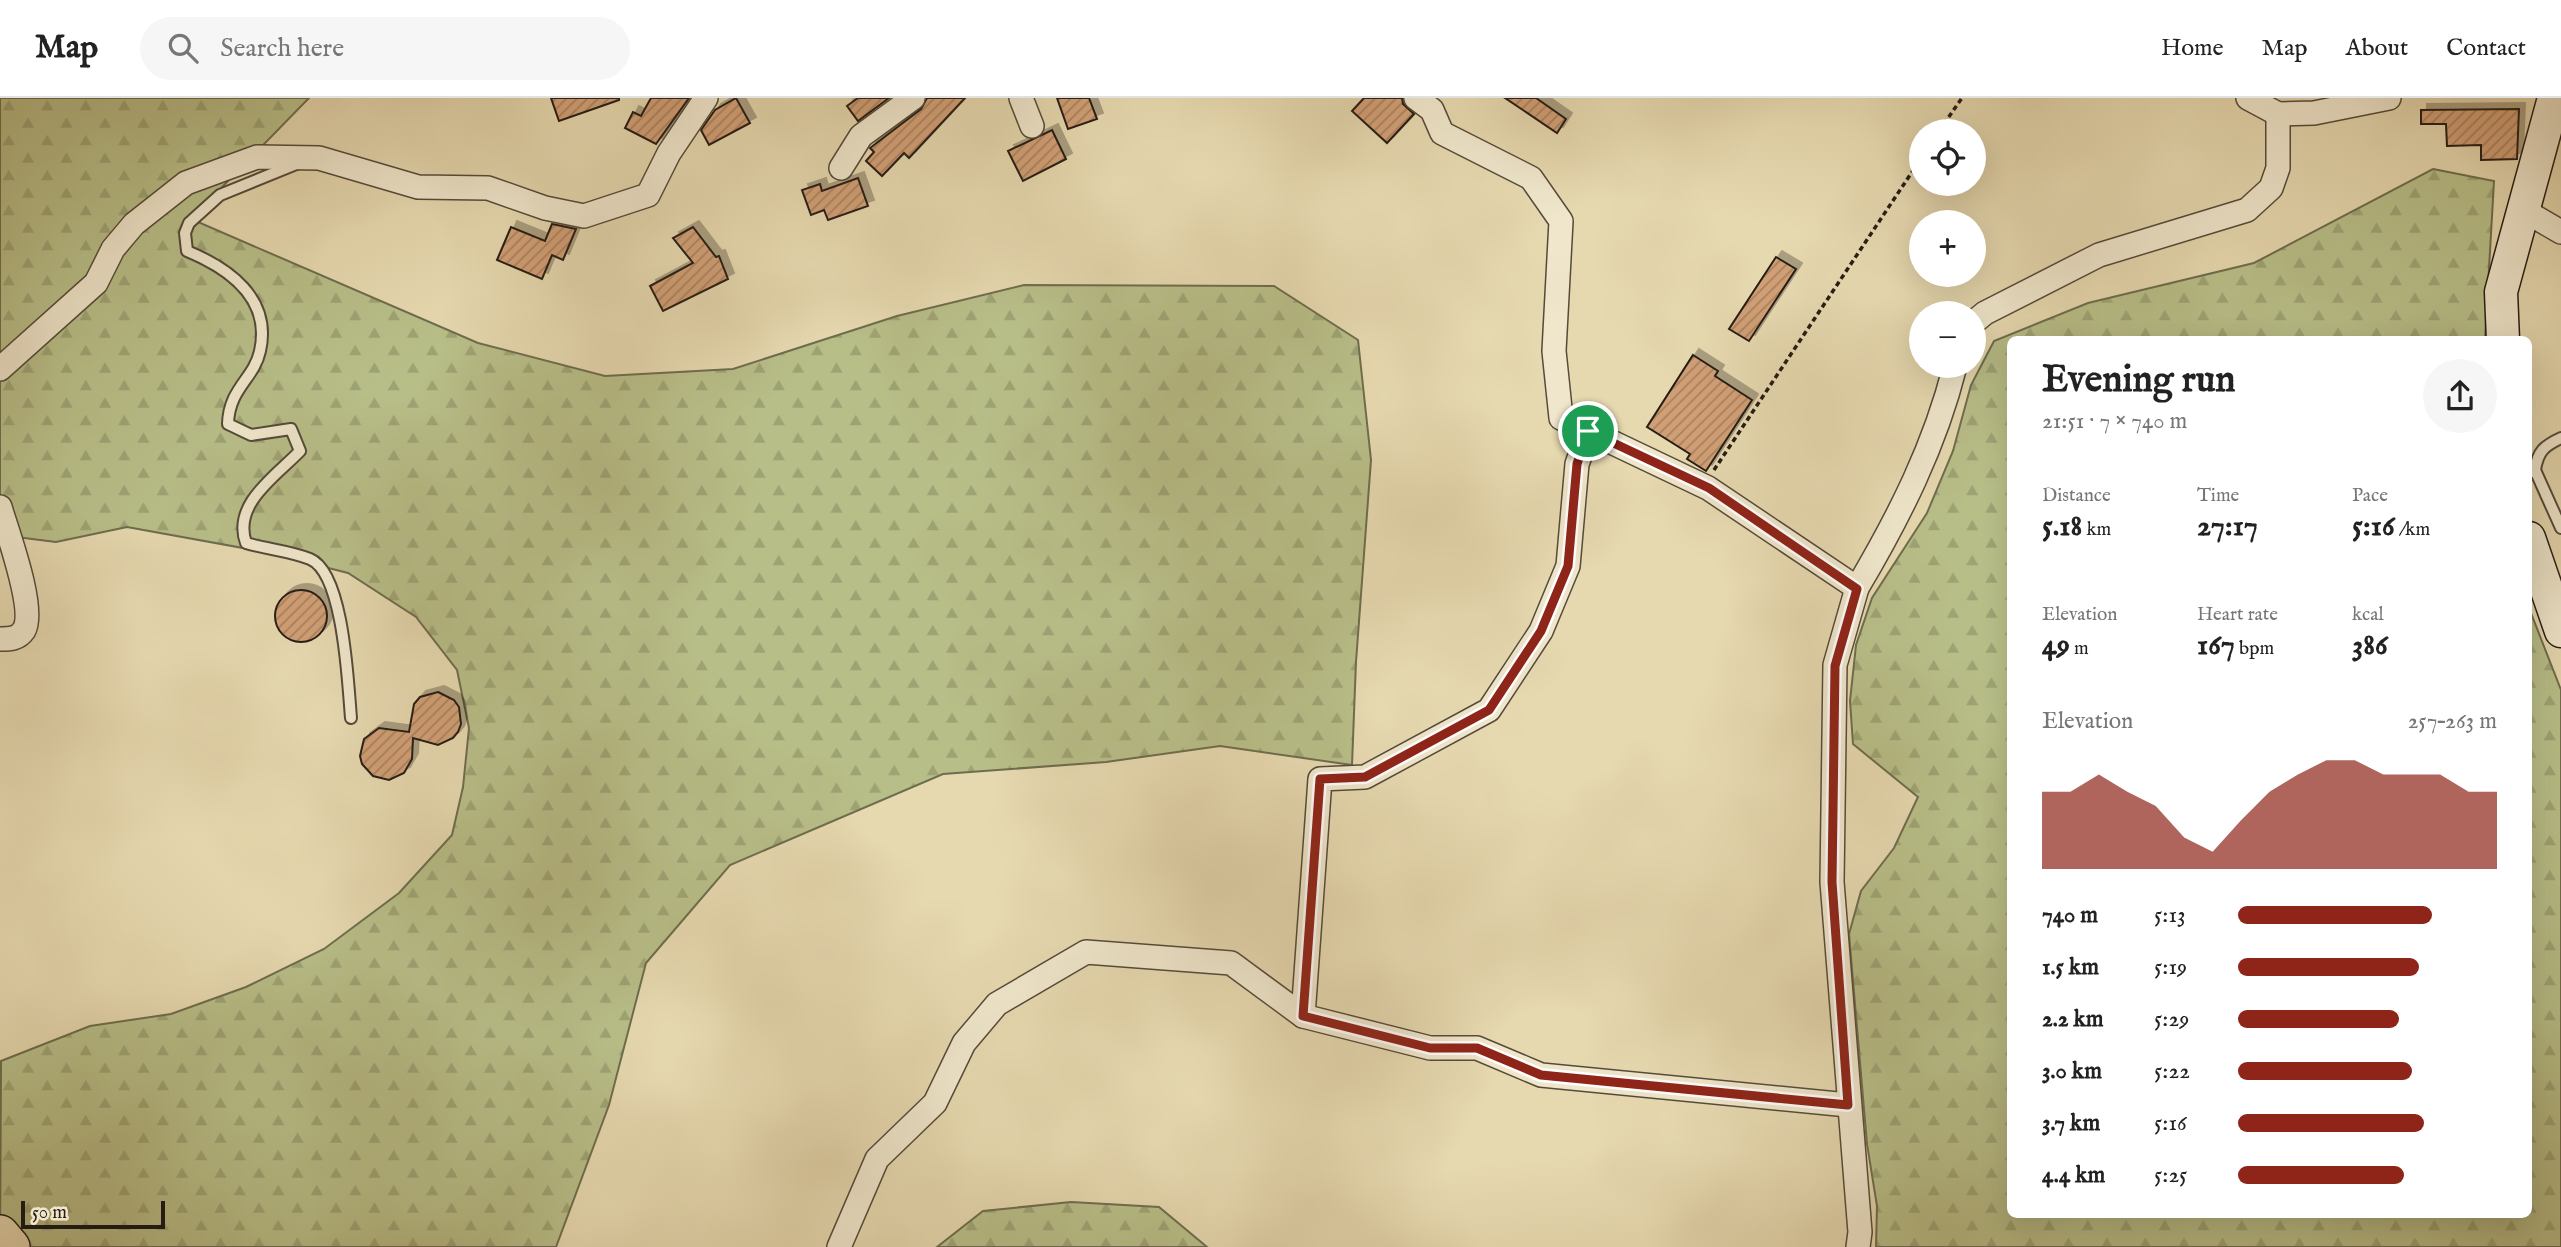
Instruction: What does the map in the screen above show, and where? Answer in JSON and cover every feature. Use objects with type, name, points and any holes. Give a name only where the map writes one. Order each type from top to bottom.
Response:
[{"type":"main road","points":[[0,1234],[11,1247]]},
{"type":"street","points":[[0,369],[96,283],[113,249],[134,224],[186,183],[257,157],[319,158],[418,187],[488,188],[545,208],[584,216],[648,195],[669,153],[706,98]]},
{"type":"street","points":[[841,168],[861,136],[913,98]]},
{"type":"street","points":[[1021,98],[1032,127]]},
{"type":"street","points":[[2248,98],[2278,114],[2314,113],[2389,98]]},
{"type":"street","points":[[2502,336],[2501,292],[2554,98]]},
{"type":"street","points":[[1429,102],[1442,133],[1531,178],[1560,221],[1554,351],[1561,418],[1704,486],[1857,589]]},
{"type":"street","points":[[1986,312],[2099,255],[2247,210],[2271,188],[2278,168],[2278,114]]},
{"type":"street","points":[[2523,210],[2561,232]]},
{"type":"street","points":[[1858,1247],[1860,1232],[1832,882],[1835,666],[1857,589],[1902,511],[1943,412],[1952,378]]},
{"type":"street","points":[[1303,1016],[1320,779],[1365,777],[1489,710],[1541,631],[1568,566],[1577,464],[1588,431]]},
{"type":"street","points":[[0,507],[23,590],[27,620],[23,632],[12,639],[0,639]]},
{"type":"street","points":[[2532,547],[2561,631]]},
{"type":"street","points":[[839,1247],[877,1159],[935,1103],[964,1043],[997,1004],[1086,952],[1231,963],[1303,1016],[1430,1048],[1477,1048],[1541,1075],[1848,1105]]},
{"type":"lane","points":[[304,158],[298,165],[220,195],[189,223],[185,233],[187,251],[218,263],[243,284],[260,318],[260,352],[229,405],[228,424],[251,435],[291,429],[300,451],[249,503],[241,529],[246,543],[312,559],[329,580],[343,637],[351,718]]},
{"type":"lane","points":[[2561,438],[2546,445],[2538,454],[2532,471],[2561,528]]},
{"type":"path","points":[[1947,119],[1962,98]]},
{"type":"path","points":[[1704,486],[1909,177]]},
{"type":"green space","points":[[0,98],[309,98],[191,219],[478,343],[605,376],[733,369],[897,316],[1024,285],[1274,286],[1358,340],[1371,460],[1356,662],[1352,765],[1220,746],[1106,762],[943,774],[730,865],[646,963],[609,1105],[556,1247],[0,1247],[1,1061],[90,1026],[171,1014],[246,987],[324,949],[399,893],[452,835],[463,787],[469,728],[457,670],[416,617],[348,573],[265,552],[127,527],[56,542],[0,535]]},
{"type":"green space","points":[[2433,169],[2494,181],[2485,336],[2007,336],[2007,1218],[2532,1218],[2532,616],[2561,690],[2561,1247],[1876,1247],[1877,1206],[1867,1144],[1849,934],[1861,891],[1894,848],[1918,797],[1853,744],[1850,701],[1856,645],[1872,598],[1927,513],[1953,451],[1971,385],[1975,378],[1986,378],[1986,356],[1994,341],[2088,303],[2254,263]]},
{"type":"green space","points":[[1071,1202],[1159,1207],[1207,1247],[937,1247],[983,1211]]},
{"type":"building","points":[[551,98],[619,98],[619,100],[559,121]]},
{"type":"building","points":[[651,98],[689,98],[656,144],[625,128],[633,112],[641,116]]},
{"type":"building","points":[[736,98],[750,123],[709,145],[701,130],[715,110]]},
{"type":"building","points":[[858,98],[889,98],[858,121],[847,106]]},
{"type":"building","points":[[927,98],[965,98],[909,158],[904,153],[882,176],[866,161],[874,152],[870,148],[921,109]]},
{"type":"building","points":[[1057,98],[1089,98],[1097,119],[1068,129]]},
{"type":"building","points":[[1364,98],[1402,98],[1403,104],[1414,114],[1387,143],[1352,111]]},
{"type":"building","points":[[1505,98],[1536,98],[1566,119],[1557,133]]},
{"type":"building","points":[[2519,109],[2517,159],[2481,160],[2481,145],[2447,146],[2446,124],[2421,124],[2421,110]]},
{"type":"building","points":[[1052,130],[1066,159],[1023,181],[1008,151]]},
{"type":"building","points":[[858,178],[868,206],[828,220],[824,210],[811,215],[802,190],[820,184],[822,191]]},
{"type":"building","points":[[552,224],[576,229],[563,260],[552,255],[542,279],[497,260],[511,227],[545,241]]},
{"type":"building","points":[[693,227],[716,257],[719,256],[728,279],[663,311],[650,286],[693,263],[673,238]]},
{"type":"building","points":[[1776,257],[1796,269],[1749,341],[1729,329]]},
{"type":"building","points":[[1693,355],[1718,371],[1715,376],[1752,400],[1706,471],[1687,459],[1690,454],[1647,427]]},
{"type":"building","points":[[301,590],[311,592],[319,598],[325,606],[325,626],[319,634],[311,640],[301,642],[291,640],[283,634],[277,626],[275,616],[277,606],[283,598],[291,592]]},
{"type":"building","points":[[438,692],[454,700],[459,707],[461,724],[458,732],[453,738],[438,745],[413,738],[412,759],[404,773],[389,780],[373,776],[362,764],[360,756],[364,739],[379,728],[409,732],[414,704],[420,697]]},
{"type":"route","points":[[1588,431],[1709,488],[1857,589],[1849,608],[1835,666],[1832,882],[1848,1105],[1541,1075],[1477,1048],[1430,1048],[1303,1016],[1320,779],[1365,777],[1415,747],[1489,710],[1541,631],[1568,566],[1577,464],[1588,431]]}]
